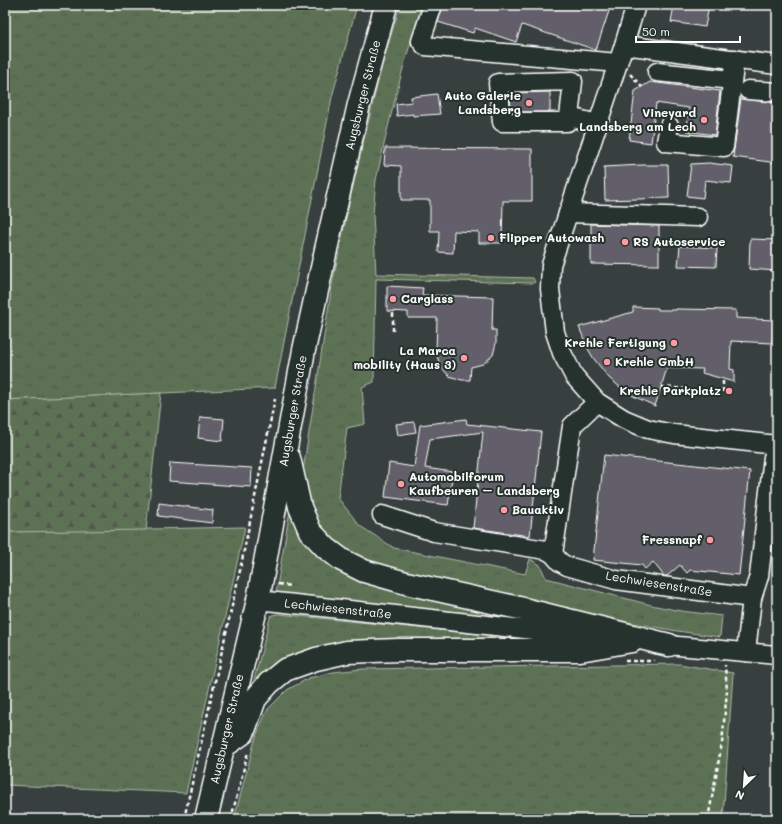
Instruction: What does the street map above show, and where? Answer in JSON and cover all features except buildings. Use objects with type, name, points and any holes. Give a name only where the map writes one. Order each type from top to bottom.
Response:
[{"type":"main road","name":"Augsburger Straße","points":[[206,819],[259,590],[304,350],[327,245],[359,104],[386,5]]},
{"type":"main road","points":[[287,447],[293,482],[300,507],[310,531],[326,548],[342,560],[364,571],[406,583],[511,606],[664,653]]},
{"type":"main road","points":[[223,747],[243,733],[255,699],[269,683],[285,670],[316,659],[347,652],[398,650],[580,650],[632,641]]},
{"type":"street","points":[[433,5],[421,41],[425,46],[624,68]]},
{"type":"street","points":[[636,5],[624,45],[624,68],[598,124],[552,265],[550,289],[555,332],[562,353],[574,376],[597,402],[624,419],[648,429],[674,434],[777,445]]},
{"type":"street","points":[[624,45],[777,64]]},
{"type":"street","points":[[669,126],[666,142],[724,147],[735,59]]},
{"type":"street","points":[[656,72],[732,80]]},
{"type":"street","points":[[748,90],[777,92]]},
{"type":"street","points":[[569,117],[598,124]]},
{"type":"street","points":[[568,213],[698,217]]},
{"type":"street","points":[[553,554],[572,426],[597,402]]},
{"type":"street","points":[[746,652],[752,598],[759,576],[773,457],[777,453]]},
{"type":"street","name":"Lechwiesenstraße","points":[[382,515],[434,532],[546,550],[567,566],[616,580],[752,598]]},
{"type":"street","name":"Lechwiesenstraße","points":[[259,590],[632,641],[664,653],[725,656],[746,652],[777,655]]},
{"type":"path","points":[[624,68],[642,87]]},
{"type":"path","points":[[393,311],[393,331]]},
{"type":"path","points":[[723,379],[723,392]]},
{"type":"path","points":[[661,387],[687,389]]},
{"type":"path","points":[[184,819],[239,575],[276,397]]},
{"type":"path","points":[[239,575],[259,590],[296,587]]},
{"type":"path","points":[[621,661],[664,653]]},
{"type":"path","points":[[708,819],[723,736],[727,691],[725,656]]},
{"type":"path","points":[[231,819],[249,746]]},
{"type":"green space","points":[[5,5],[357,5],[332,97],[275,388],[5,400]]},
{"type":"green space","points":[[400,5],[422,5],[403,68],[376,180],[373,213],[376,274],[533,278],[535,282],[376,279],[374,382],[362,387],[365,424],[347,428],[338,498],[360,526],[394,548],[525,574],[530,559],[540,565],[546,578],[651,605],[681,611],[722,616],[720,637],[677,631],[530,604],[359,560],[317,529],[302,477],[332,285],[351,194],[381,69]]},
{"type":"green space","points":[[161,393],[146,530],[5,532],[5,400]]},
{"type":"green space","points":[[290,510],[313,546],[545,623],[279,596],[276,592]]},
{"type":"green space","points":[[245,527],[186,793],[5,785],[5,532]]},
{"type":"green space","points":[[278,614],[550,641],[369,643],[257,684],[253,684],[270,618],[272,615]]},
{"type":"green space","points":[[679,664],[733,673],[723,819],[234,819],[254,743],[268,709],[287,690],[309,678],[333,672],[362,669]]},
{"type":"place","name":"Auto Galerie Landsberg","points":[[529,103]]},
{"type":"place","name":"Vineyard Landsberg am Lech","points":[[704,120]]},
{"type":"place","name":"Flipper Autowash","points":[[491,238]]},
{"type":"place","name":"RS Autoservice","points":[[625,242]]},
{"type":"place","name":"Carglass","points":[[393,299]]},
{"type":"place","name":"Krehle Fertigung","points":[[674,343]]},
{"type":"place","name":"La Marca mobility (Haus 3)","points":[[464,358]]},
{"type":"place","name":"Krehle GmbH","points":[[607,362]]},
{"type":"place","name":"Krehle Parkplatz","points":[[729,391]]},
{"type":"place","name":"Automobilforum Kaufbeuren – Landsberg","points":[[401,484]]},
{"type":"place","name":"Bauaktiv","points":[[504,510]]},
{"type":"place","name":"Fressnapf","points":[[710,540]]}]
